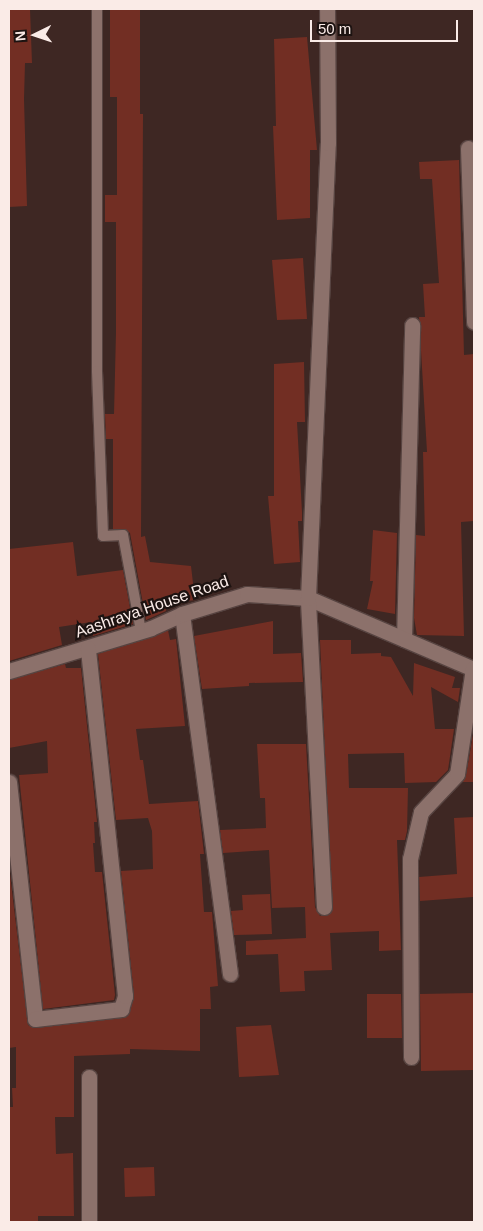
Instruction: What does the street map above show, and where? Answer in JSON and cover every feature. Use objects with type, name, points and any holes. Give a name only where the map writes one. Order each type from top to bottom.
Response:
[{"type":"street","points":[[324,907],[308,598],[328,143],[328,9]]},
{"type":"street","points":[[468,148],[474,322]]},
{"type":"street","points":[[404,639],[412,325]]},
{"type":"street","name":"Aashraya House Road","points":[[9,672],[141,631],[182,614],[246,594],[308,598],[473,668]]},
{"type":"street","points":[[182,614],[230,974]]},
{"type":"street","points":[[9,782],[34,1018],[121,1009],[125,996],[88,648]]},
{"type":"street","points":[[411,1057],[410,859],[421,812],[457,774],[473,668]]},
{"type":"street","points":[[89,1077],[89,1222]]},
{"type":"lane","points":[[97,9],[97,371],[103,536],[123,535],[141,631]]},
{"type":"building","points":[[9,9],[30,9],[32,63],[25,63],[24,99],[27,206],[9,207]]},
{"type":"building","points":[[110,9],[140,9],[140,114],[143,114],[141,537],[145,536],[150,562],[191,566],[195,600],[165,604],[166,611],[146,620],[130,533],[125,529],[113,529],[113,439],[106,439],[105,414],[114,414],[116,332],[116,222],[105,222],[105,195],[117,195],[117,97],[110,97]]},
{"type":"building","points":[[307,37],[317,150],[310,150],[310,218],[277,220],[273,126],[276,126],[274,39]]},
{"type":"building","points":[[459,160],[464,355],[474,354],[474,521],[461,522],[464,636],[417,635],[414,618],[416,535],[425,536],[423,452],[427,452],[419,317],[425,317],[423,284],[439,283],[432,179],[420,179],[419,162]]},
{"type":"building","points":[[303,258],[307,319],[277,320],[272,260]]},
{"type":"building","points":[[304,362],[305,422],[297,422],[302,512],[302,521],[298,521],[300,562],[274,564],[268,496],[274,496],[274,364]]},
{"type":"building","points":[[373,530],[397,533],[395,614],[367,609],[373,581],[370,581]]},
{"type":"building","points":[[73,542],[77,576],[123,570],[133,624],[93,636],[91,622],[59,627],[62,645],[9,661],[9,549]]},
{"type":"building","points":[[273,621],[273,654],[301,653],[303,682],[249,683],[249,686],[202,689],[194,636]]},
{"type":"building","points":[[168,630],[170,640],[176,639],[185,726],[136,729],[140,760],[143,760],[149,804],[198,801],[204,854],[200,854],[204,912],[212,912],[218,986],[210,987],[211,1009],[200,1009],[200,1051],[130,1049],[130,1054],[74,1056],[74,1117],[55,1117],[56,1154],[73,1153],[74,1216],[38,1216],[38,1222],[9,1222],[9,1107],[13,1107],[12,1088],[16,1088],[16,1047],[9,1048],[9,866],[28,1025],[36,1028],[127,1016],[134,995],[121,871],[153,869],[152,831],[148,818],[116,820],[98,654]]},
{"type":"building","points":[[320,640],[351,640],[351,654],[381,653],[381,656],[391,657],[413,696],[414,663],[455,677],[452,688],[460,688],[458,702],[431,687],[435,729],[454,729],[448,770],[436,782],[405,783],[404,753],[348,754],[349,788],[408,788],[407,831],[405,840],[397,840],[401,950],[379,951],[379,931],[330,933],[332,970],[304,971],[305,991],[280,992],[278,954],[246,955],[246,941],[306,938],[305,907],[272,908],[269,850],[223,853],[220,830],[266,828],[265,798],[260,798],[257,744],[306,744],[315,907],[320,916],[332,912]]},
{"type":"building","points":[[65,664],[66,668],[81,668],[97,822],[94,822],[95,843],[93,843],[95,872],[102,872],[115,995],[114,1000],[43,1009],[19,775],[48,773],[47,741],[9,748],[9,680]]},
{"type":"building","points":[[474,729],[474,782],[462,782],[466,775]]},
{"type":"building","points":[[474,817],[473,897],[420,901],[419,877],[457,874],[454,818]]},
{"type":"building","points":[[270,894],[272,934],[234,935],[231,911],[243,910],[242,895]]},
{"type":"building","points":[[474,993],[474,1070],[421,1071],[420,994]]},
{"type":"building","points":[[367,994],[401,994],[402,1038],[367,1038]]},
{"type":"building","points":[[271,1025],[279,1075],[239,1077],[236,1027]]},
{"type":"building","points":[[154,1167],[155,1196],[125,1197],[124,1168]]}]
